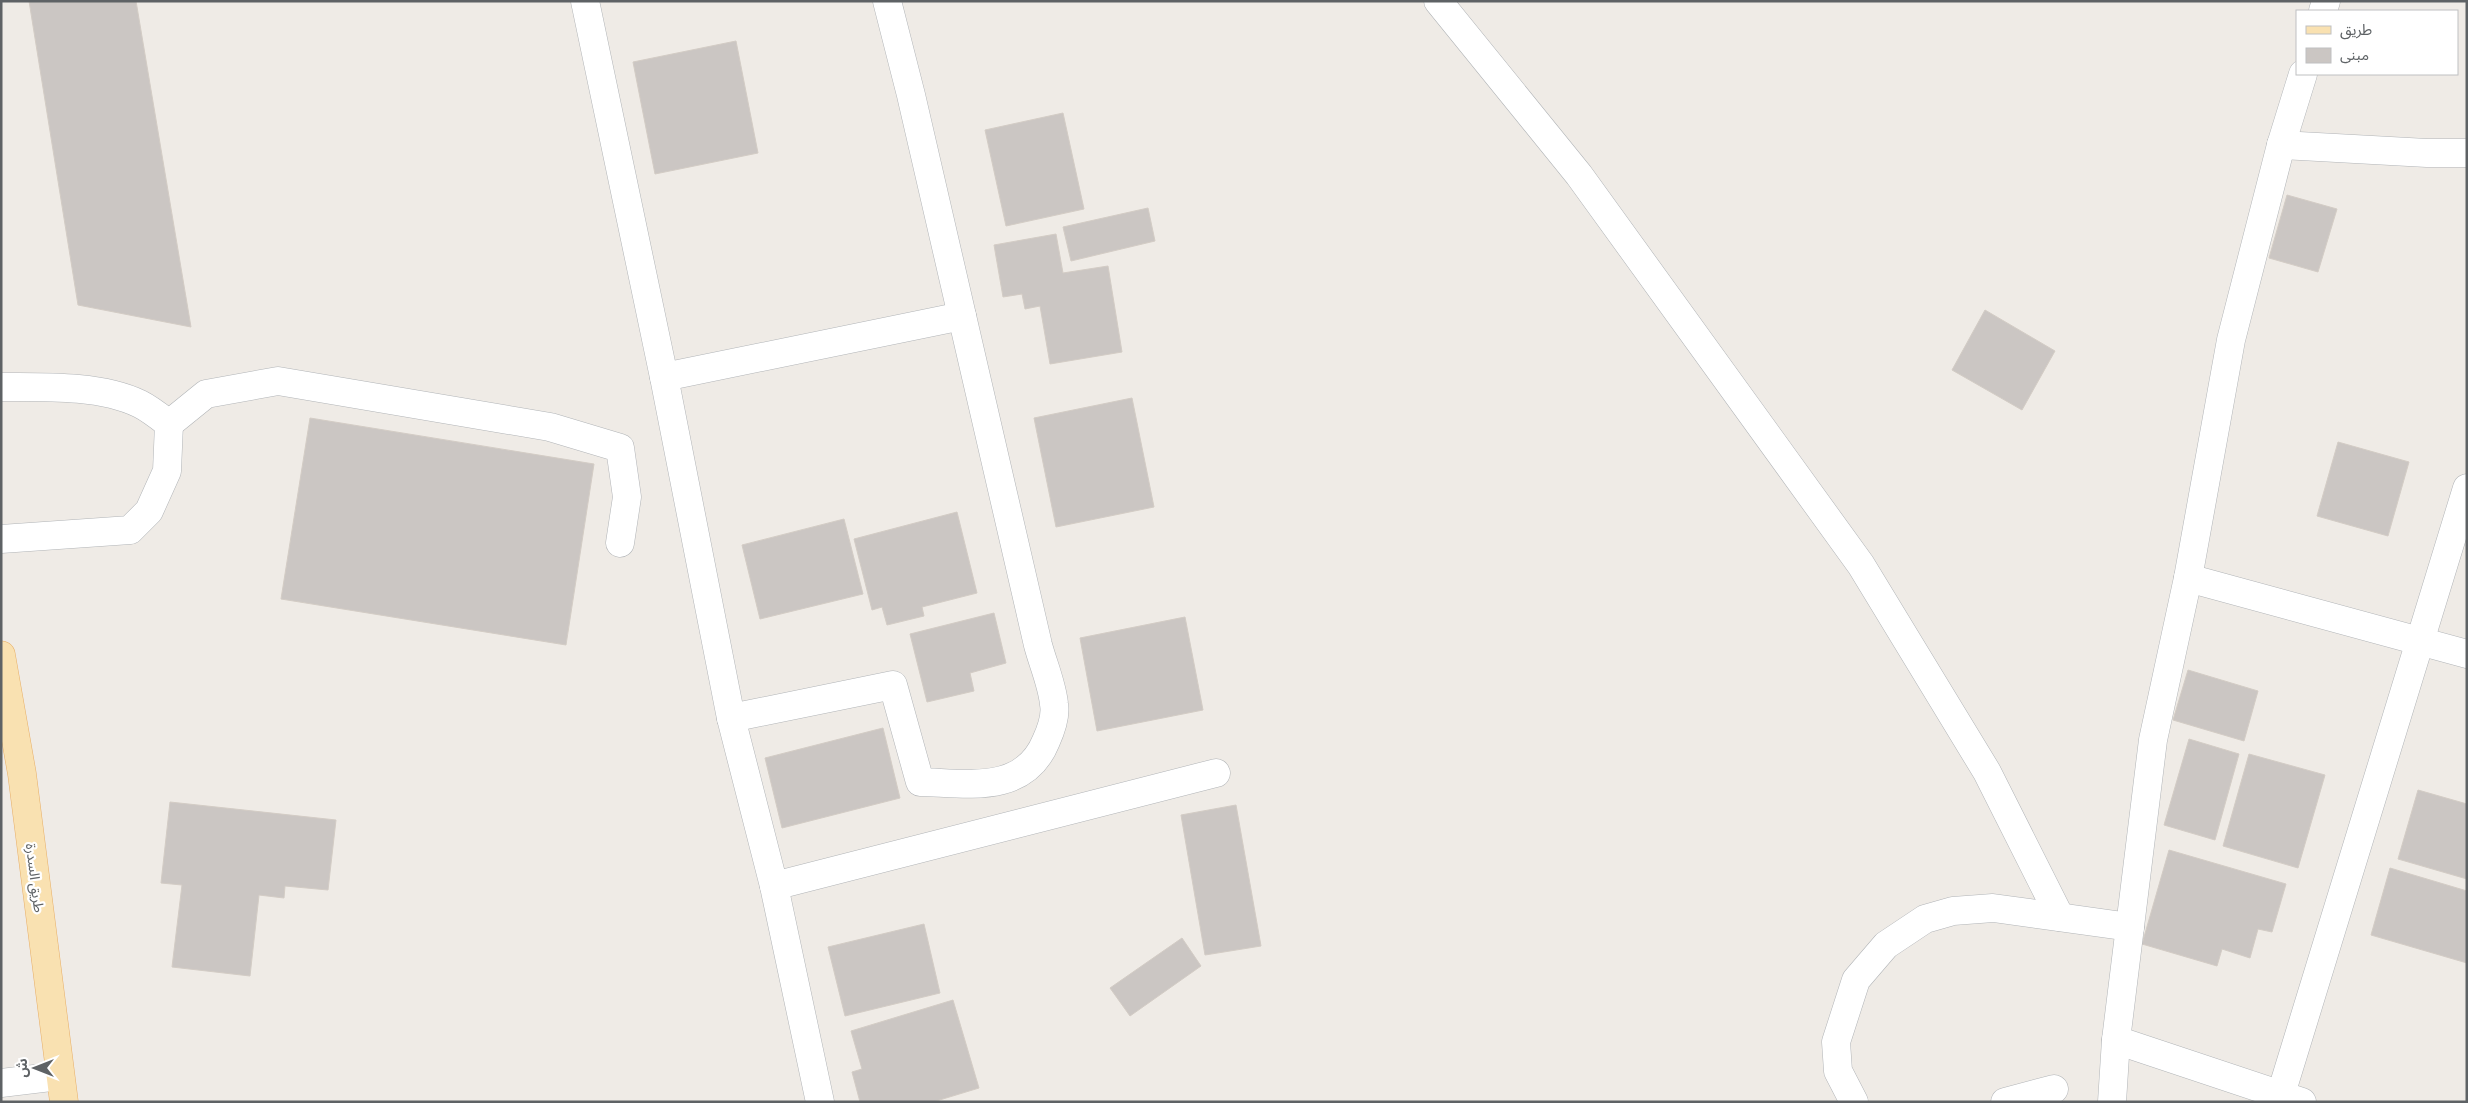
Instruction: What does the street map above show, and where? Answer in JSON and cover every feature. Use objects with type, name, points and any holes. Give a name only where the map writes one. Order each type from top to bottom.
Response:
[{"type":"main road","name":"طريق السدرة","points":[[1,655],[22,774],[62,1089]]},
{"type":"street","points":[[585,1],[664,377],[731,718],[774,886],[820,1102]]},
{"type":"street","points":[[731,718],[893,685],[920,782],[981,785],[1015,776],[1030,766],[1043,750],[1050,731],[1054,705],[911,95],[887,1]]},
{"type":"street","points":[[1438,1],[1579,175],[1861,565],[1987,772],[2060,916]]},
{"type":"street","points":[[2112,1102],[2116,1040],[2152,740],[2188,578],[2231,340],[2281,145],[2303,75]]},
{"type":"street","points":[[2281,145],[2427,153],[2467,153]]},
{"type":"street","points":[[664,377],[962,316]]},
{"type":"street","points":[[1,539],[130,530],[149,511],[167,471],[170,424],[206,394],[278,381],[550,428],[620,448],[628,498],[620,543]]},
{"type":"street","points":[[1,387],[54,387],[106,394],[140,404],[170,424]]},
{"type":"street","points":[[2116,1040],[2292,1098],[2419,641],[2467,488]]},
{"type":"street","points":[[2188,578],[2467,654]]},
{"type":"street","points":[[774,886],[1216,773]]},
{"type":"street","points":[[1854,1102],[1838,1071],[1836,1042],[1856,980],[1886,945],[1925,919],[1953,911],[1992,908],[2060,916],[2130,928]]},
{"type":"street","points":[[1,1083],[62,1089]]},
{"type":"street","points":[[2005,1102],[2054,1089]]},
{"type":"building","points":[[29,1],[136,1],[191,327],[78,305]]},
{"type":"building","points":[[736,41],[758,153],[655,174],[633,62]]},
{"type":"building","points":[[1063,113],[1084,209],[1006,226],[985,130]]},
{"type":"building","points":[[2287,195],[2337,209],[2318,272],[2269,258]]},
{"type":"building","points":[[1148,208],[1155,241],[1071,261],[1063,227]]},
{"type":"building","points":[[1056,234],[1063,273],[1108,266],[1122,352],[1050,364],[1040,306],[1025,309],[1022,294],[1003,297],[994,245]]},
{"type":"building","points":[[1985,310],[2055,351],[2022,410],[1952,370]]},
{"type":"building","points":[[1132,398],[1154,507],[1056,527],[1034,418]]},
{"type":"building","points":[[310,418],[594,464],[566,645],[281,599]]},
{"type":"building","points":[[2338,442],[2409,462],[2388,536],[2317,516]]},
{"type":"building","points":[[957,512],[977,593],[922,607],[924,616],[887,625],[882,607],[872,610],[854,539]]},
{"type":"building","points":[[844,519],[863,594],[760,619],[742,545]]},
{"type":"building","points":[[994,613],[1006,663],[970,673],[974,691],[927,702],[910,634]]},
{"type":"building","points":[[1185,617],[1203,710],[1097,731],[1080,638]]},
{"type":"building","points":[[2188,670],[2258,691],[2244,741],[2173,720]]},
{"type":"building","points":[[883,728],[900,798],[782,828],[765,758]]},
{"type":"building","points":[[2189,739],[2239,754],[2215,840],[2164,825]]},
{"type":"building","points":[[2249,754],[2325,775],[2298,868],[2223,846]]},
{"type":"building","points":[[2418,790],[2467,804],[2467,879],[2398,859]]},
{"type":"building","points":[[170,802],[336,820],[328,890],[285,886],[284,898],[259,895],[250,976],[172,967],[182,885],[161,883]]},
{"type":"building","points":[[1236,805],[1261,946],[1205,955],[1181,815]]},
{"type":"building","points":[[2169,850],[2286,884],[2272,932],[2258,929],[2250,958],[2222,949],[2217,966],[2142,944]]},
{"type":"building","points":[[2390,868],[2467,891],[2467,963],[2371,935]]},
{"type":"building","points":[[924,924],[940,993],[845,1016],[828,947]]},
{"type":"building","points":[[1182,938],[1201,966],[1130,1016],[1110,988]]},
{"type":"building","points":[[953,1000],[979,1088],[933,1102],[860,1102],[852,1072],[862,1069],[851,1031]]}]
